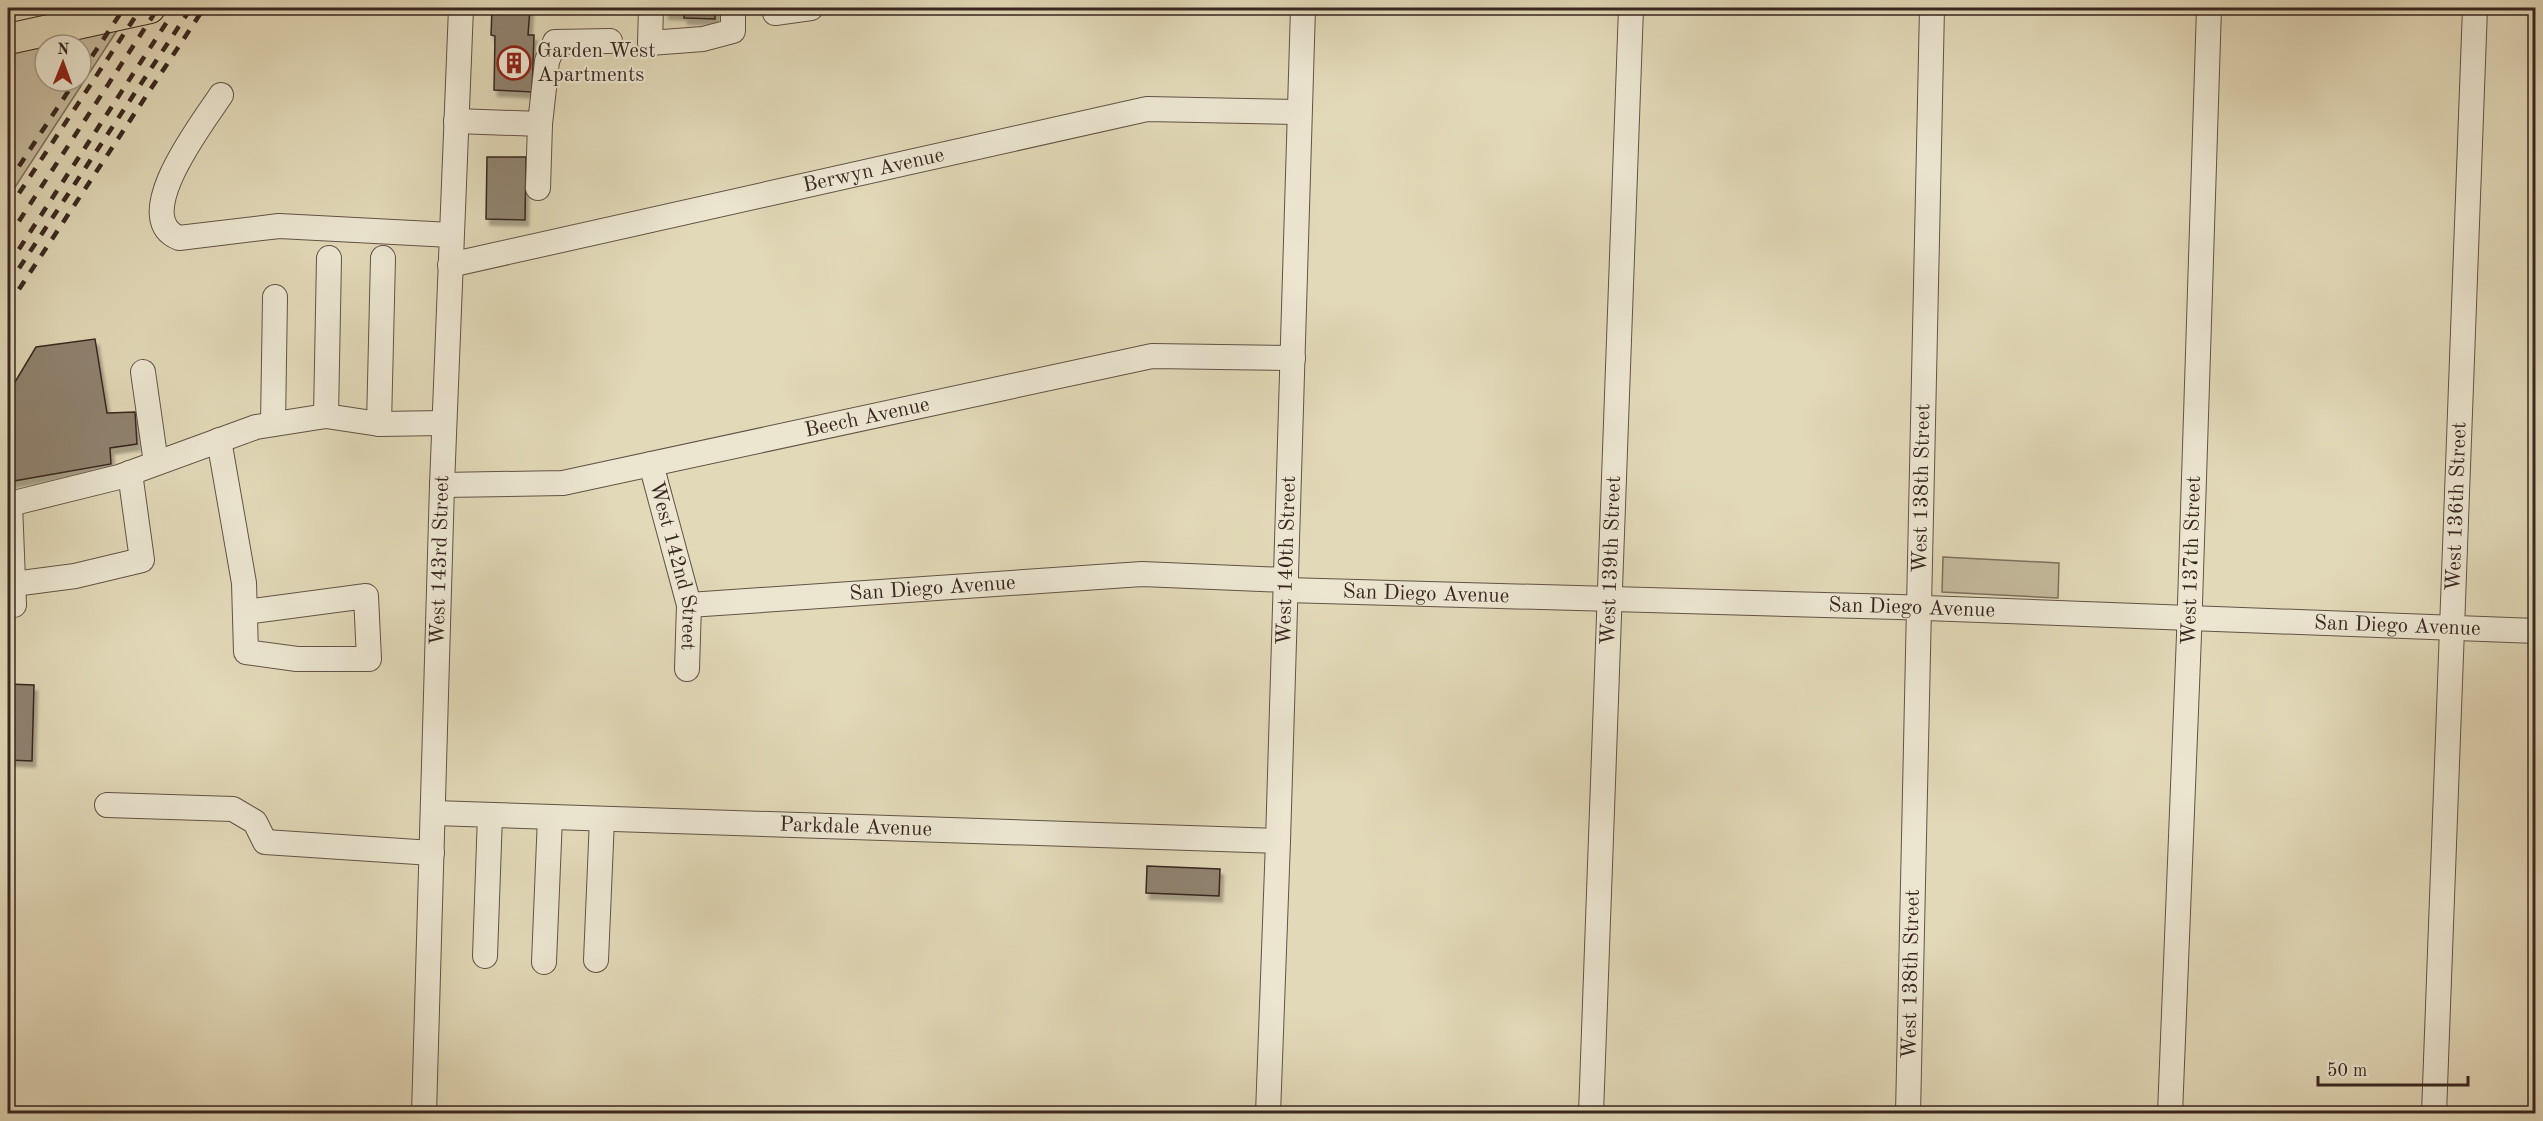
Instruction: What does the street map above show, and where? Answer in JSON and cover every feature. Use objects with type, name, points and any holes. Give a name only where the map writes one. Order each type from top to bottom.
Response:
[{"type":"main road","points":[[8,39],[67,17],[150,8]]},
{"type":"street","name":"West 143rd Street","points":[[424,1113],[444,423],[461,8]]},
{"type":"street","points":[[651,8],[650,43],[703,39],[734,31],[733,8]]},
{"type":"street","points":[[775,8],[775,13],[811,8]]},
{"type":"street","name":"West 140th Street","points":[[1268,1113],[1303,8]]},
{"type":"street","name":"West 139th Street","points":[[1591,1113],[1631,8]]},
{"type":"street","name":"West 138th Street","points":[[1908,1113],[1932,8]]},
{"type":"street","name":"West 137th Street","points":[[2170,1113],[2190,619],[2209,8]]},
{"type":"street","name":"West 136th Street","points":[[2434,1113],[2475,8]]},
{"type":"street","points":[[538,188],[540,124],[548,61],[555,42],[610,41]]},
{"type":"street","points":[[221,95],[172,171],[165,189],[163,223],[170,235],[178,238],[279,226],[451,235]]},
{"type":"street","name":"Berwyn Avenue","points":[[450,266],[1147,109],[1299,112]]},
{"type":"street","points":[[456,121],[540,124]]},
{"type":"street","points":[[326,416],[329,258]]},
{"type":"street","points":[[380,424],[383,258]]},
{"type":"street","points":[[273,424],[275,297]]},
{"type":"street","name":"Beech Avenue","points":[[442,485],[563,483],[1152,356],[1293,358]]},
{"type":"street","points":[[143,372],[156,463]]},
{"type":"street","points":[[130,473],[142,560],[14,594],[10,504],[130,473],[256,427],[326,416],[380,424],[444,423]]},
{"type":"street","points":[[219,440],[244,583],[246,652],[297,659],[369,659],[366,596],[245,612]]},
{"type":"street","name":"West 142nd Street","points":[[651,464],[688,605],[687,669]]},
{"type":"street","name":"San Diego Avenue","points":[[688,605],[1142,574],[1286,585],[1610,599],[2535,631]]},
{"type":"street","points":[[107,805],[233,809],[255,822],[265,842],[432,853]]},
{"type":"street","name":"Parkdale Avenue","points":[[434,813],[1278,841]]},
{"type":"street","points":[[485,956],[490,815]]},
{"type":"street","points":[[544,962],[550,817]]},
{"type":"street","points":[[596,960],[602,819]]},
{"type":"shaded area","points":[[118,29],[93,67],[93,34]]},
{"type":"shaded area","points":[[33,47],[33,93],[76,93],[8,198],[8,52]]},
{"type":"shaded area","points":[[1943,557],[2059,563],[2058,598],[1942,592]]},
{"type":"building","name":"Garden West Apartments","points":[[492,8],[530,8],[528,35],[534,35],[532,92],[494,90],[495,36],[491,35]]},
{"type":"building","points":[[665,8],[719,8],[719,12],[715,12],[715,19],[684,18],[684,14],[665,13]]},
{"type":"building","points":[[487,157],[526,157],[525,220],[486,219]]},
{"type":"building","points":[[95,339],[107,413],[135,412],[137,444],[110,448],[111,464],[8,482],[8,415],[12,414],[12,387],[36,347]]},
{"type":"building","points":[[8,684],[34,685],[32,761],[8,760]]},
{"type":"building","points":[[1147,866],[1220,869],[1219,896],[1146,893]]},
{"type":"railway","points":[[93,55],[124,8]]},
{"type":"railway","points":[[8,210],[141,8]]},
{"type":"railway","points":[[8,238],[158,8]]},
{"type":"railway","points":[[8,266],[176,8]]},
{"type":"railway","points":[[8,285],[191,8]]},
{"type":"railway","points":[[8,306],[204,8]]},
{"type":"railway","points":[[8,183],[67,93]]},
{"type":"place","name":"Garden West Apartments","points":[[514,63]]}]
